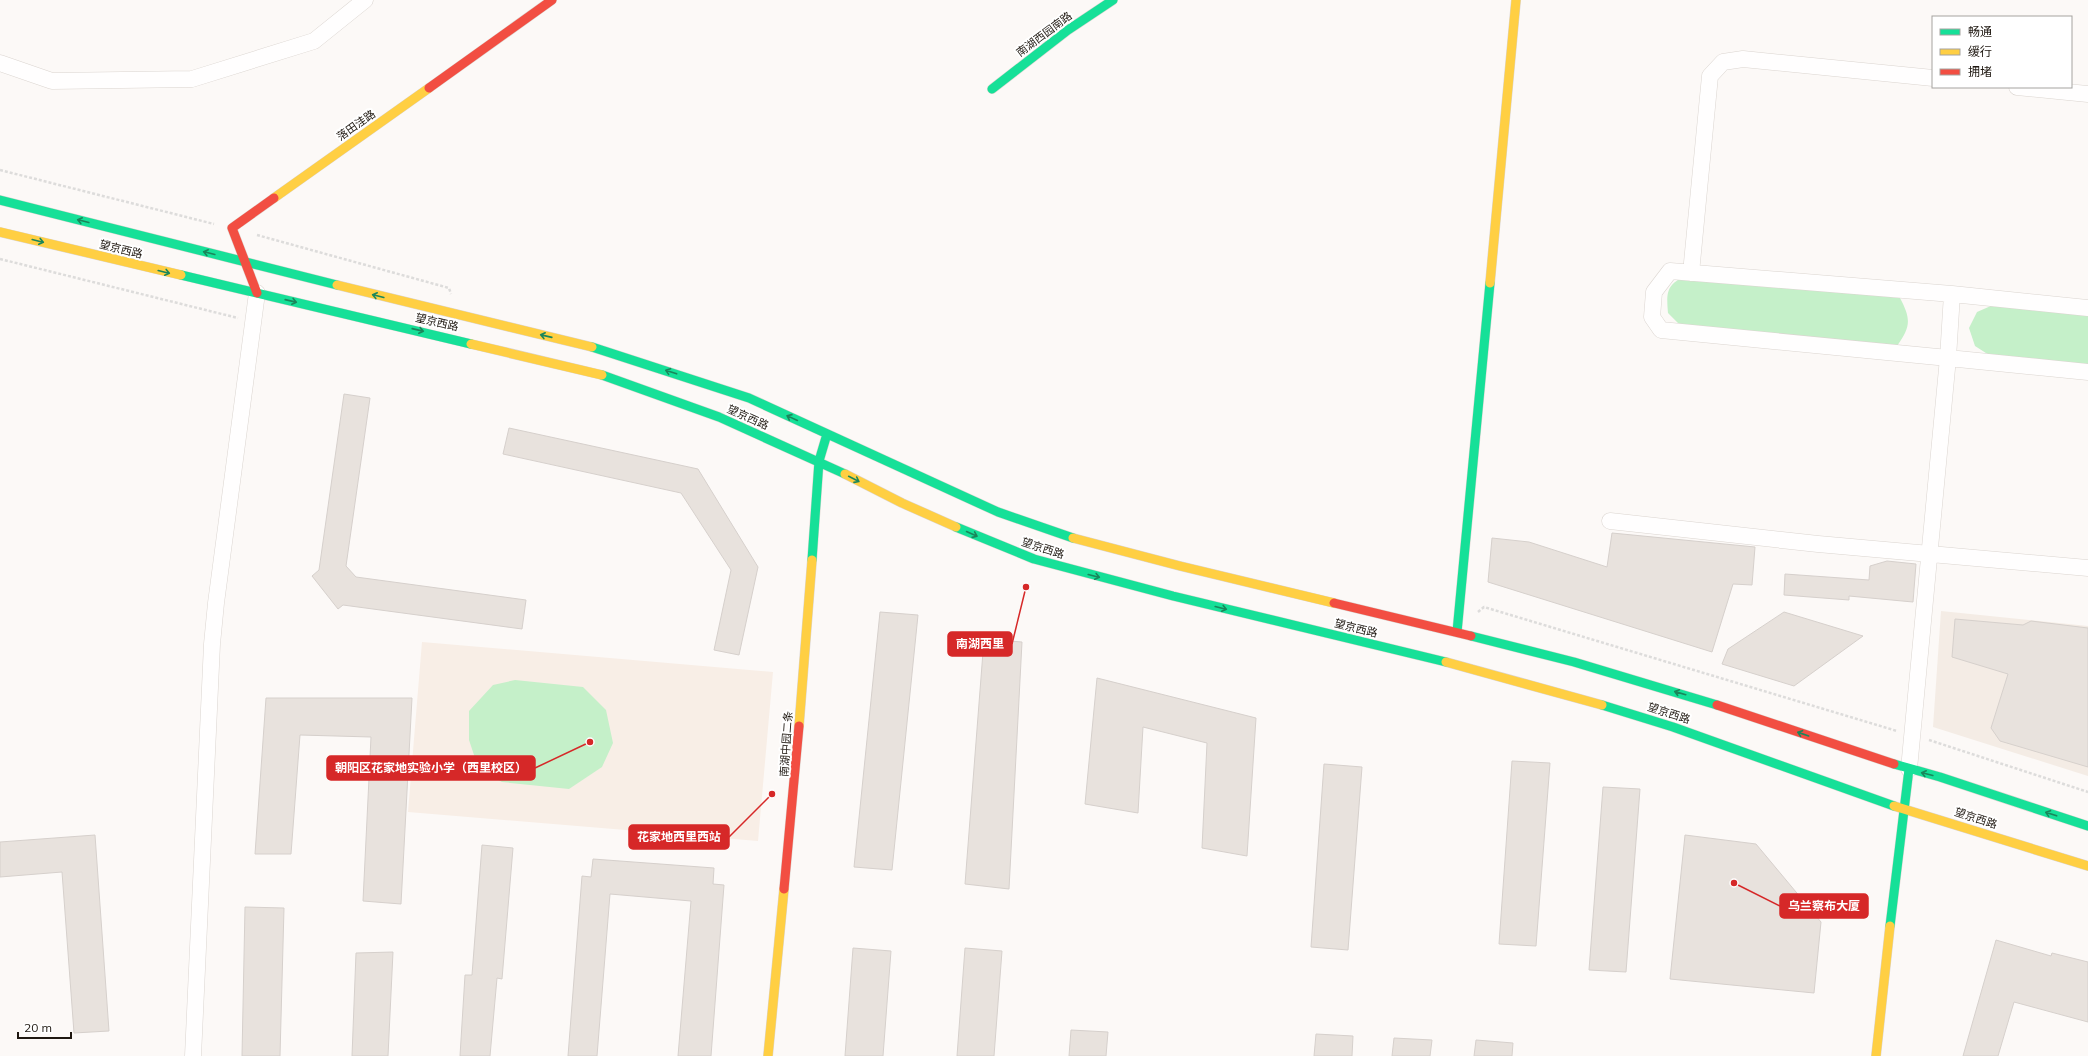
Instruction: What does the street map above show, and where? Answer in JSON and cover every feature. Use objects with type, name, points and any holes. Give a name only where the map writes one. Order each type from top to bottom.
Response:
[{"type":"main road","name":"落田洼路","points":[[257,293],[232,228],[552,0]]},
{"type":"main road","name":"南湖西园南路","points":[[992,89],[1068,30],[1113,0]]},
{"type":"main road","points":[[1457,632],[1516,0]]},
{"type":"main road","name":"望京西路","points":[[0,200],[246,263],[596,348],[749,398],[998,512],[1083,541],[1574,662],[1686,695],[1909,769],[1940,777],[2088,826]]},
{"type":"main road","name":"望京西路","points":[[0,232],[610,377],[719,417],[819,461],[910,506],[990,542],[1034,559],[1165,594],[1448,663],[1558,692],[1674,727],[1867,797],[2088,866]]},
{"type":"main road","name":"南湖中园二条","points":[[768,1056],[795,778],[819,461],[827,434]]},
{"type":"main road","points":[[1876,1056],[1903,808],[1909,769]]},
{"type":"street","points":[[0,63],[52,81],[192,79],[314,41],[365,0]]},
{"type":"street","points":[[1691,273],[1710,76],[1723,62],[1743,59],[1932,78]]},
{"type":"street","points":[[2027,88],[2088,94]]},
{"type":"street","points":[[2088,308],[1952,294],[1670,271],[1654,292],[1652,317],[1661,330],[2088,372]]},
{"type":"street","points":[[193,1056],[212,644],[216,603],[257,293]]},
{"type":"street","points":[[1909,769],[1948,358],[1952,294]]},
{"type":"street","points":[[1610,520],[1818,544],[2088,568]]},
{"type":"path","points":[[0,259],[253,322]]},
{"type":"path","points":[[1457,632],[1484,606],[1913,736],[2088,792]]},
{"type":"shaded area","points":[[1941,611],[2088,626],[2088,776],[1933,727]]},
{"type":"shaded area","points":[[422,642],[773,672],[758,841],[408,812]]},
{"type":"green space","points":[[1689,275],[1900,298],[1908,317],[1907,328],[1897,346],[1682,327],[1668,313],[1667,299],[1672,285],[1676,281]]},
{"type":"green space","points":[[1993,305],[2088,314],[2088,365],[1989,355],[1975,346],[1969,328],[1977,312]]},
{"type":"green space","points":[[515,680],[583,687],[606,710],[613,743],[602,767],[569,789],[502,782],[479,770],[469,740],[469,711],[493,685]]},
{"type":"building","points":[[344,394],[370,398],[346,566],[356,577],[526,600],[522,629],[343,605],[338,609],[312,576],[319,570]]},
{"type":"building","points":[[509,428],[698,469],[758,567],[739,655],[714,650],[731,570],[681,493],[503,454]]},
{"type":"building","points":[[1612,533],[1755,547],[1752,585],[1733,584],[1712,652],[1488,582],[1492,538],[1529,542],[1607,567]]},
{"type":"building","points":[[1887,561],[1916,564],[1913,602],[1849,596],[1849,600],[1784,595],[1785,574],[1869,580],[1870,566]]},
{"type":"building","points":[[880,612],[918,615],[892,870],[854,867]]},
{"type":"building","points":[[1784,612],[1863,636],[1794,686],[1722,664],[1728,649]]},
{"type":"building","points":[[1955,619],[2023,625],[2031,621],[2088,628],[2088,767],[2000,741],[1991,728],[2008,674],[1952,657]]},
{"type":"building","points":[[984,639],[1022,642],[1009,889],[965,884]]},
{"type":"building","points":[[1097,678],[1256,718],[1247,856],[1202,848],[1207,743],[1143,727],[1138,813],[1085,804]]},
{"type":"building","points":[[266,698],[412,698],[401,904],[363,901],[371,737],[300,735],[291,854],[255,854]]},
{"type":"building","points":[[1512,761],[1550,763],[1536,946],[1499,944]]},
{"type":"building","points":[[1324,764],[1362,767],[1348,950],[1311,947]]},
{"type":"building","points":[[1603,787],[1640,789],[1626,972],[1589,970]]},
{"type":"building","points":[[95,835],[109,1031],[74,1033],[62,872],[0,877],[0,842]]},
{"type":"building","points":[[1685,835],[1756,844],[1821,922],[1814,993],[1670,979]]},
{"type":"building","points":[[482,845],[513,848],[502,979],[497,978],[490,1056],[460,1056],[465,975],[472,975]]},
{"type":"building","points":[[593,859],[714,868],[713,884],[724,885],[711,1056],[678,1056],[691,901],[610,894],[597,1056],[568,1056],[582,876],[591,877]]},
{"type":"building","points":[[245,907],[284,908],[280,1056],[242,1056]]},
{"type":"building","points":[[1996,940],[2051,956],[2052,953],[2088,962],[2088,1022],[2014,1002],[1998,1056],[1963,1056]]},
{"type":"building","points":[[853,948],[891,951],[883,1056],[845,1056]]},
{"type":"building","points":[[965,948],[1002,951],[994,1056],[957,1056]]},
{"type":"building","points":[[393,952],[388,1056],[352,1056],[356,953]]},
{"type":"building","points":[[1071,1030],[1108,1032],[1106,1056],[1069,1056]]},
{"type":"building","points":[[1316,1034],[1353,1036],[1352,1056],[1314,1056]]},
{"type":"building","points":[[1394,1038],[1432,1040],[1430,1056],[1392,1056]]},
{"type":"building","points":[[1476,1040],[1513,1043],[1512,1056],[1474,1056]]},
{"type":"traffic: fast","points":[[992,89],[1068,30],[1113,0]]},
{"type":"traffic: fast","points":[[0,200],[337,285]]},
{"type":"traffic: fast","points":[[181,275],[471,344]]},
{"type":"traffic: fast","points":[[1457,632],[1490,283]]},
{"type":"traffic: fast","points":[[592,347],[749,398],[998,512],[1073,538]]},
{"type":"traffic: fast","points":[[602,375],[719,417],[845,474]]},
{"type":"traffic: fast","points":[[812,560],[819,461],[827,434]]},
{"type":"traffic: fast","points":[[956,527],[1034,559],[1173,596],[1446,662]]},
{"type":"traffic: fast","points":[[1471,636],[1574,662],[1717,705]]},
{"type":"traffic: fast","points":[[1602,705],[1673,727],[1894,806]]},
{"type":"traffic: fast","points":[[1894,764],[1940,777],[2088,826]]},
{"type":"traffic: fast","points":[[1890,926],[1909,769]]},
{"type":"traffic: slow","points":[[1490,283],[1516,0]]},
{"type":"traffic: slow","points":[[274,198],[429,88]]},
{"type":"traffic: slow","points":[[0,232],[181,275]]},
{"type":"traffic: slow","points":[[337,285],[592,347]]},
{"type":"traffic: slow","points":[[471,344],[602,375]]},
{"type":"traffic: slow","points":[[845,474],[902,503],[956,527]]},
{"type":"traffic: slow","points":[[1073,538],[1180,566],[1334,603]]},
{"type":"traffic: slow","points":[[799,726],[812,560]]},
{"type":"traffic: slow","points":[[1446,662],[1602,705]]},
{"type":"traffic: slow","points":[[1894,806],[2088,866]]},
{"type":"traffic: slow","points":[[768,1056],[784,889]]},
{"type":"traffic: slow","points":[[1876,1056],[1890,926]]},
{"type":"traffic: jam","points":[[429,88],[552,0]]},
{"type":"traffic: jam","points":[[257,293],[232,228],[274,198]]},
{"type":"traffic: jam","points":[[1334,603],[1471,636]]},
{"type":"traffic: jam","points":[[1717,705],[1894,764]]},
{"type":"traffic: jam","points":[[784,889],[799,726]]},
{"type":"place","name":"南湖西里","points":[[1026,587]]},
{"type":"place","name":"朝阳区花家地实验小学（西里校区）","points":[[590,742]]},
{"type":"place","name":"花家地西里西站","points":[[772,794]]},
{"type":"place","name":"乌兰察布大厦","points":[[1734,883]]}]
